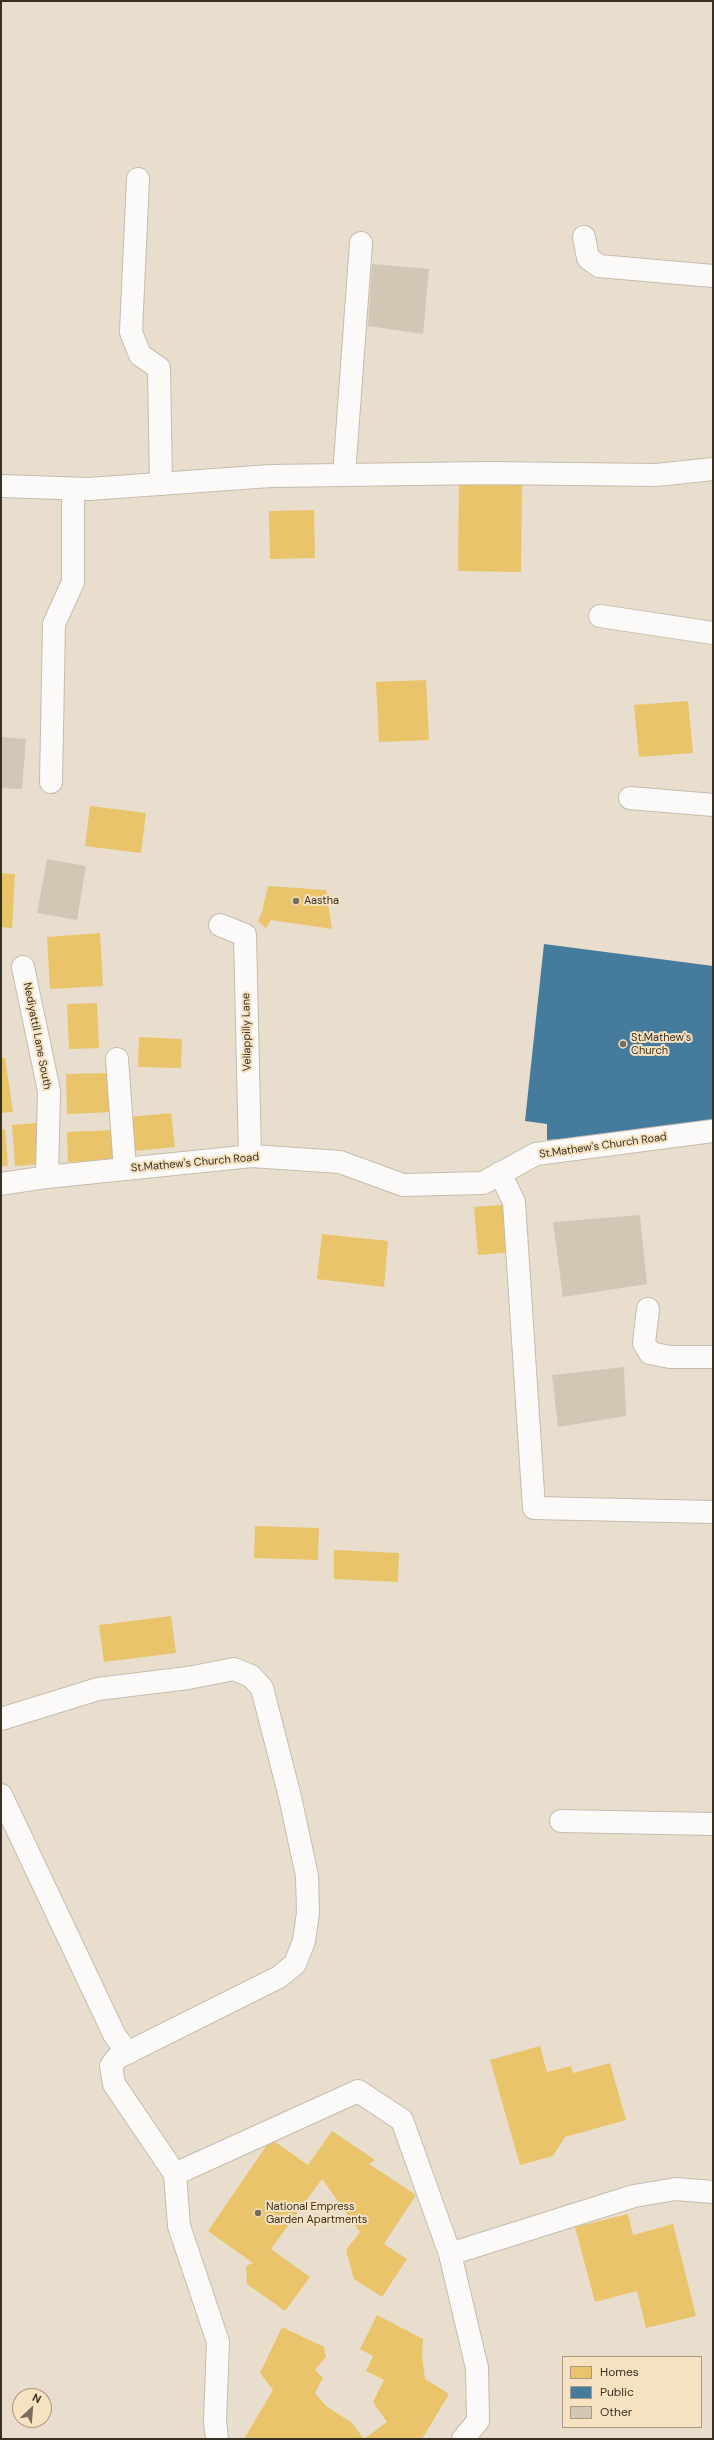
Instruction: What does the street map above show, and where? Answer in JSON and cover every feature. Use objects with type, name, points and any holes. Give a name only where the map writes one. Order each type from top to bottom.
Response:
[{"type":"street","points":[[138,179],[131,332],[140,356],[159,368],[161,484]]},
{"type":"street","points":[[584,237],[588,258],[599,266],[713,276]]},
{"type":"street","points":[[344,475],[361,243]]},
{"type":"street","points":[[1,486],[73,489],[270,476],[489,473],[656,475],[713,469]]},
{"type":"street","points":[[51,782],[54,624],[74,582],[73,489]]},
{"type":"street","points":[[600,616],[713,633]]},
{"type":"street","points":[[630,798],[713,805]]},
{"type":"street","name":"Vellappilly Lane","points":[[220,925],[245,935],[250,1156]]},
{"type":"street","name":"Nediyattil Lane South","points":[[23,968],[49,1091],[47,1177]]},
{"type":"street","points":[[118,1059],[125,1169]]},
{"type":"street","name":"St.Mathew's Church Road","points":[[1,1184],[47,1177],[250,1156],[340,1162],[403,1185],[483,1183],[536,1154],[713,1132]]},
{"type":"street","points":[[500,1173],[514,1202],[534,1508],[713,1512]]},
{"type":"street","points":[[648,1309],[644,1343],[650,1353],[670,1357],[713,1357]]},
{"type":"street","points":[[1,1719],[98,1689],[188,1678],[234,1669],[251,1676],[262,1688],[290,1798],[307,1876],[308,1913],[304,1941],[295,1964],[279,1976],[117,2058],[111,2066],[114,2084],[175,2174],[179,2226],[218,2342],[215,2421],[217,2439]]},
{"type":"street","points":[[1,1795],[115,2036],[128,2053]]},
{"type":"street","points":[[561,1820],[713,1824]]},
{"type":"street","points":[[175,2174],[358,2091],[402,2120],[450,2254],[477,2368],[478,2420],[463,2439]]},
{"type":"street","points":[[450,2254],[634,2196],[676,2189],[713,2192]]},
{"type":"building: Homes","points":[[459,481],[522,483],[521,572],[458,571]]},
{"type":"building: Homes","points":[[314,510],[315,558],[270,559],[269,511]]},
{"type":"building: Homes","points":[[426,680],[429,740],[379,742],[376,682]]},
{"type":"building: Homes","points":[[688,701],[693,753],[639,757],[634,705]]},
{"type":"building: Homes","points":[[90,806],[146,813],[141,853],[85,846]]},
{"type":"building: Homes","points":[[1,873],[15,874],[12,928],[1,927]]},
{"type":"building: Homes","name":"Aastha","points":[[268,886],[326,890],[332,929],[271,920],[266,928],[258,921],[262,912]]},
{"type":"building: Homes","points":[[100,933],[103,986],[50,989],[47,937]]},
{"type":"building: Homes","points":[[97,1003],[99,1048],[69,1049],[67,1004]]},
{"type":"building: Homes","points":[[139,1037],[182,1039],[181,1068],[138,1067]]},
{"type":"building: Homes","points":[[1,1058],[5,1058],[13,1112],[1,1113]]},
{"type":"building: Homes","points":[[111,1073],[113,1112],[67,1114],[66,1074]]},
{"type":"building: Homes","points":[[171,1113],[175,1147],[134,1151],[130,1117]]},
{"type":"building: Homes","points":[[37,1123],[41,1164],[15,1166],[12,1125]]},
{"type":"building: Homes","points":[[5,1129],[8,1166],[1,1166],[1,1130]]},
{"type":"building: Homes","points":[[112,1130],[114,1160],[68,1162],[67,1132]]},
{"type":"building: Homes","points":[[512,1204],[515,1252],[478,1255],[474,1207]]},
{"type":"building: Homes","points":[[322,1234],[388,1241],[384,1287],[317,1279]]},
{"type":"building: Homes","points":[[255,1526],[319,1528],[318,1560],[254,1558]]},
{"type":"building: Homes","points":[[334,1550],[399,1553],[398,1582],[334,1579]]},
{"type":"building: Homes","points":[[171,1616],[176,1653],[104,1662],[99,1625]]},
{"type":"building: Homes","points":[[540,2046],[547,2072],[571,2066],[573,2073],[610,2063],[626,2120],[565,2137],[553,2156],[520,2165],[490,2060]]},
{"type":"building: Homes","name":"National Empress Garden Apartments","points":[[332,2131],[375,2160],[369,2164],[416,2195],[384,2244],[407,2259],[382,2297],[354,2279],[346,2250],[360,2232],[322,2179],[271,2249],[310,2277],[285,2311],[247,2284],[246,2266],[253,2263],[208,2231],[271,2139],[308,2165]]},
{"type":"building: Homes","points":[[628,2214],[633,2235],[673,2224],[696,2316],[646,2328],[637,2291],[595,2302],[575,2227]]},
{"type":"building: Homes","points":[[377,2315],[423,2339],[422,2356],[425,2379],[449,2394],[422,2439],[364,2439],[387,2422],[373,2402],[384,2380],[366,2371],[373,2356],[360,2349]]},
{"type":"building: Homes","points":[[282,2327],[324,2347],[326,2357],[315,2370],[323,2378],[315,2393],[326,2406],[352,2423],[364,2439],[244,2439],[273,2390],[260,2373]]},
{"type":"building: Public","name":"St.Mathew's Church","points":[[544,944],[713,966],[713,1122],[612,1135],[547,1140],[547,1124],[525,1121]]},
{"type":"building: Other","points":[[372,264],[429,269],[423,334],[368,326]]},
{"type":"building: Other","points":[[1,737],[26,739],[22,789],[1,788]]},
{"type":"building: Other","points":[[47,859],[86,866],[77,920],[37,913]]},
{"type":"building: Other","points":[[640,1215],[647,1284],[563,1297],[553,1222]]},
{"type":"building: Other","points":[[624,1367],[626,1416],[558,1427],[552,1375]]},
{"type":"place","name":"Aastha","points":[[296,901]]},
{"type":"place","name":"St.Mathew's Church","points":[[623,1044]]},
{"type":"place","name":"National Empress Garden Apartments","points":[[258,2213]]}]
